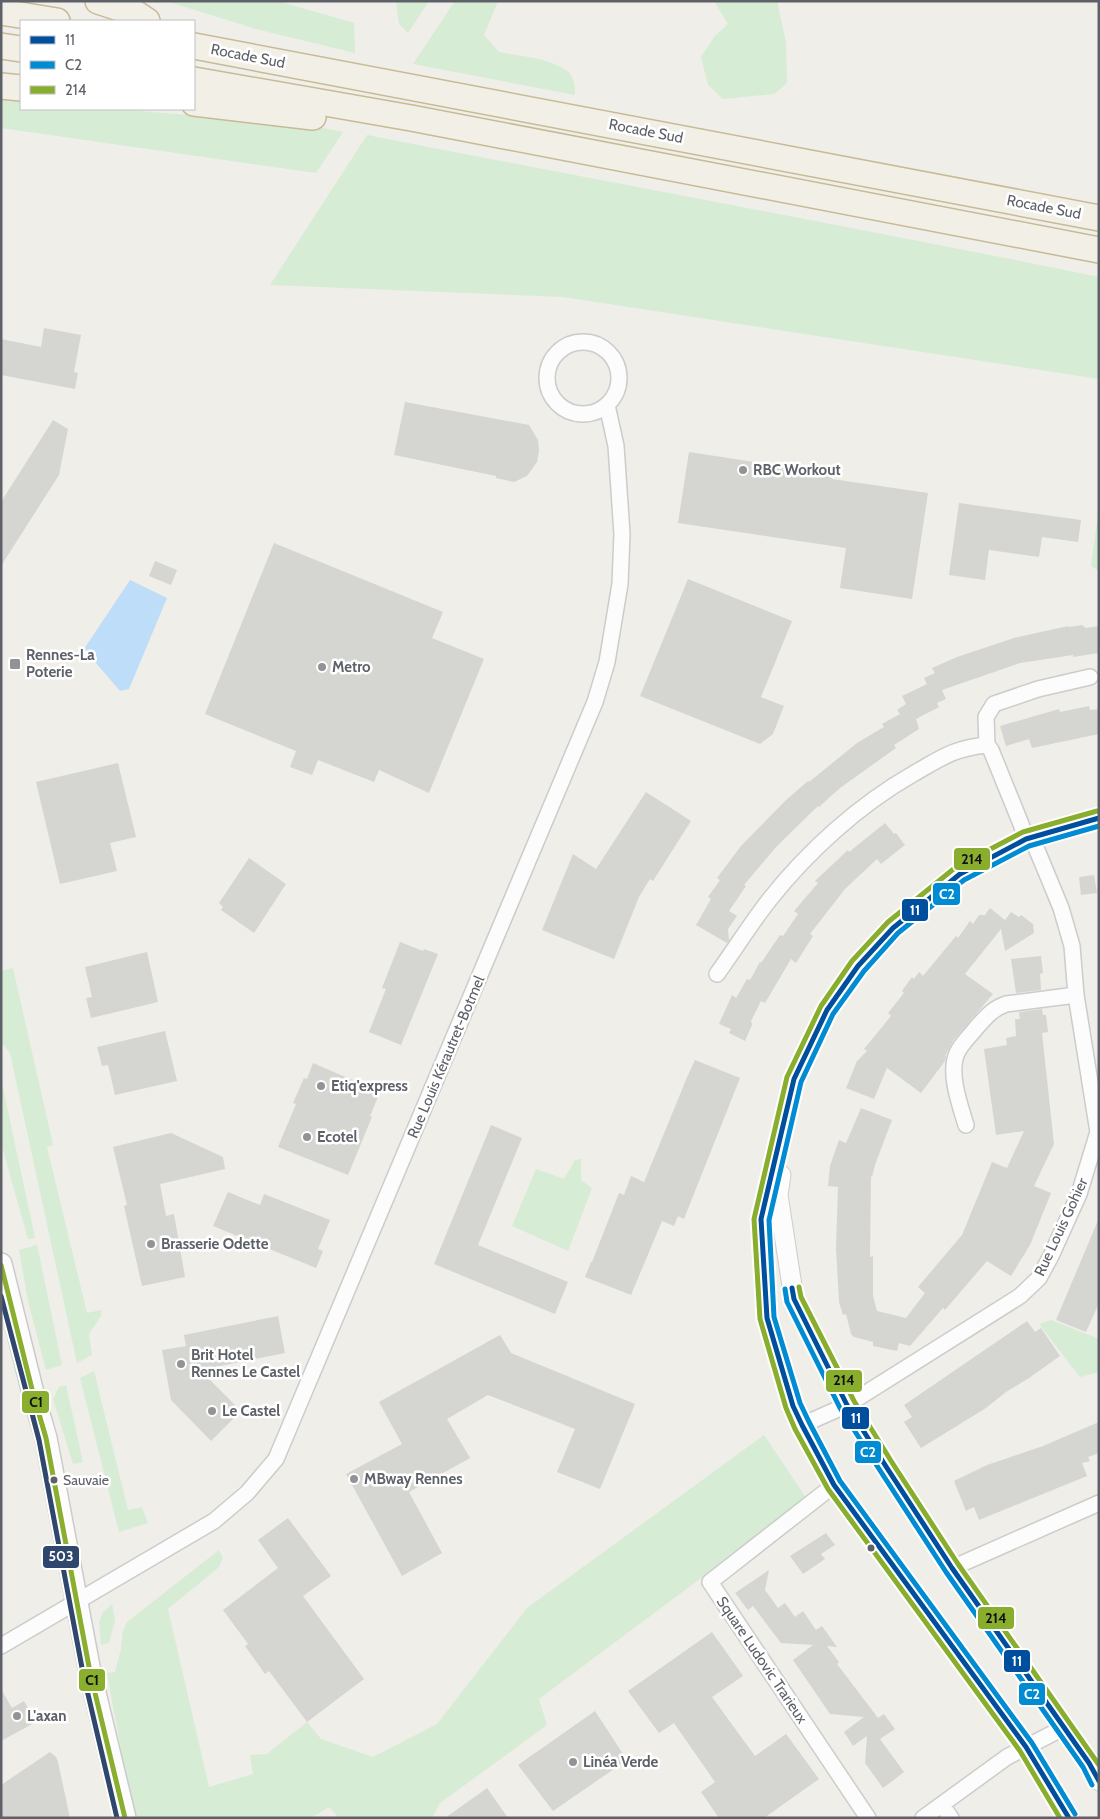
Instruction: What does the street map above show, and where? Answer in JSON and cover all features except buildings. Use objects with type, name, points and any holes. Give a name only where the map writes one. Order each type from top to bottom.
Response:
[{"type":"highway","points":[[98,1],[135,13],[146,20]]},
{"type":"highway","points":[[1,12],[51,20]]},
{"type":"highway","points":[[1,46],[20,49]]},
{"type":"highway","name":"Rocade Sud","points":[[195,46],[1099,218]]},
{"type":"highway","points":[[195,80],[318,110]]},
{"type":"highway","points":[[1,86],[20,88]]},
{"type":"highway","points":[[195,103],[318,110]]},
{"type":"highway","name":"Rocade Sud","points":[[318,110],[401,116],[1099,250]]},
{"type":"main road","points":[[1,1264],[46,1438],[90,1672],[125,1818]]},
{"type":"street","points":[[584,342],[596,344],[606,350],[616,363],[619,378],[616,392],[607,405],[598,411],[588,414],[577,414],[567,411],[558,404],[547,384],[547,371],[552,359],[561,349],[572,343],[584,342]]},
{"type":"street","name":"Rue Louis Kérautret-Botmel","points":[[1,1646],[214,1521],[247,1493],[276,1459],[595,702],[607,662],[620,584],[622,534],[616,446],[607,405]]},
{"type":"street","points":[[717,974],[771,898],[797,868],[841,825],[901,781],[952,752],[969,747],[987,745],[986,717],[994,704],[1038,689],[1090,677]]},
{"type":"street","name":"Rue Louis Gohier","points":[[802,1425],[847,1405],[1020,1296],[1039,1278],[1079,1194],[1098,1132],[1076,996],[1072,946],[1061,908],[1021,824],[991,750],[987,745]]},
{"type":"street","points":[[1069,1818],[1026,1747],[834,1485],[802,1425],[793,1406],[766,1318],[761,1219],[794,1079],[827,1010],[858,966],[893,928],[960,874],[1029,838],[1099,818]]},
{"type":"street","points":[[966,1125],[956,1089],[954,1065],[957,1052],[961,1046],[997,1007],[1006,1004],[1076,996]]},
{"type":"street","points":[[794,1079],[778,1195],[794,1299],[847,1405],[952,1568],[1099,1781]]},
{"type":"street","name":"Square Ludovic Trarieux","points":[[834,1485],[710,1582],[868,1818]]},
{"type":"street","points":[[952,1568],[1099,1503]]},
{"type":"street","points":[[923,1818],[1007,1757],[1063,1728]]},
{"type":"street","points":[[942,1805],[951,1818]]},
{"type":"green space","points":[[166,1],[278,1],[354,23],[355,53],[256,29]]},
{"type":"green space","points":[[396,1],[429,1],[408,33],[399,24]]},
{"type":"green space","points":[[455,1],[498,1],[484,35],[499,52],[542,60],[566,70],[572,78],[575,95],[413,64]]},
{"type":"green space","points":[[714,1],[777,1],[786,42],[787,83],[774,94],[723,99],[708,85],[701,57],[715,36],[728,24]]},
{"type":"green space","points":[[1,98],[20,100],[20,110],[130,110],[287,120],[343,132],[316,173],[1,128]]},
{"type":"green space","points":[[367,135],[1099,277],[1099,379],[563,297],[270,285]]},
{"type":"green space","points":[[1099,508],[1099,571],[1091,566]]},
{"type":"green space","points":[[13,968],[53,1145],[47,1147],[87,1313],[102,1310],[101,1316],[89,1334],[92,1355],[77,1363],[10,1053],[1,1042],[1,971]]},
{"type":"green space","points":[[1,1082],[35,1238],[28,1239],[1,1143]]},
{"type":"green space","points":[[581,1159],[581,1180],[592,1188],[568,1251],[512,1226],[536,1169],[564,1179],[575,1160]]},
{"type":"green space","points":[[37,1245],[62,1365],[46,1370],[28,1301],[19,1250]]},
{"type":"green space","points":[[1051,1320],[1099,1339],[1099,1372],[1080,1377],[1039,1324]]},
{"type":"green space","points":[[94,1371],[128,1510],[142,1507],[148,1523],[119,1532],[80,1378]]},
{"type":"green space","points":[[66,1385],[83,1462],[73,1464],[53,1399],[59,1387]]},
{"type":"green space","points":[[764,1435],[807,1499],[539,1699],[547,1725],[440,1803],[432,1818],[339,1818],[329,1807],[311,1818],[138,1818],[130,1798],[107,1673],[115,1672],[123,1631],[127,1622],[219,1550],[223,1558],[219,1567],[168,1609],[209,1787],[253,1774],[250,1755],[267,1754],[307,1722],[321,1739],[373,1757],[437,1724],[527,1608]]},
{"type":"green space","points":[[112,1604],[115,1620],[109,1643],[101,1645],[99,1622],[103,1612]]},
{"type":"water","points":[[130,580],[167,598],[129,689],[120,691],[84,649]]},
{"type":"transit line","name":"214","points":[[1060,1818],[1020,1751],[828,1489],[795,1429],[786,1408],[760,1319],[754,1219],[787,1077],[821,1006],[852,961],[888,922],[956,867],[1023,832],[1097,811]]},
{"type":"transit line","name":"11","points":[[1069,1818],[1026,1747],[834,1485],[802,1425],[793,1406],[767,1318],[761,1219],[794,1079],[827,1010],[858,966],[893,928],[960,874],[1026,839],[1099,818]]},
{"type":"transit line","name":"C2","points":[[1075,1814],[1032,1743],[840,1481],[809,1422],[800,1403],[774,1317],[769,1220],[801,1082],[833,1014],[864,971],[898,933],[964,880],[1029,846],[1099,826]]},
{"type":"transit line","name":"C1","points":[[1,1265],[46,1438],[90,1672],[125,1818]]},
{"type":"transit line","name":"214","points":[[799,1287],[801,1297],[854,1401],[893,1464],[958,1564],[1099,1765]]},
{"type":"transit line","name":"11","points":[[792,1288],[794,1299],[847,1405],[952,1568],[1089,1763],[1099,1781]]},
{"type":"transit line","name":"C2","points":[[785,1289],[787,1302],[840,1408],[946,1572],[1083,1767],[1092,1785]]},
{"type":"transit line","name":"503","points":[[1,1296],[39,1440],[83,1673],[117,1818]]},
{"type":"place","name":"RBC Workout","points":[[743,470]]},
{"type":"place","name":"Rennes-La Poterie","points":[[15,664]]},
{"type":"place","name":"Metro","points":[[322,667]]},
{"type":"place","name":"Etiq'express","points":[[321,1086]]},
{"type":"place","name":"Ecotel","points":[[307,1137]]},
{"type":"place","name":"Brasserie Odette","points":[[151,1244]]},
{"type":"place","name":"Brit Hotel Rennes Le Castel","points":[[181,1364]]},
{"type":"place","name":"Le Castel","points":[[212,1411]]},
{"type":"place","name":"MBway Rennes","points":[[354,1479]]},
{"type":"place","name":"Sauvaie","points":[[54,1480]]},
{"type":"place","name":"L'axan","points":[[17,1716]]},
{"type":"place","name":"Linéa Verde","points":[[573,1762]]}]
